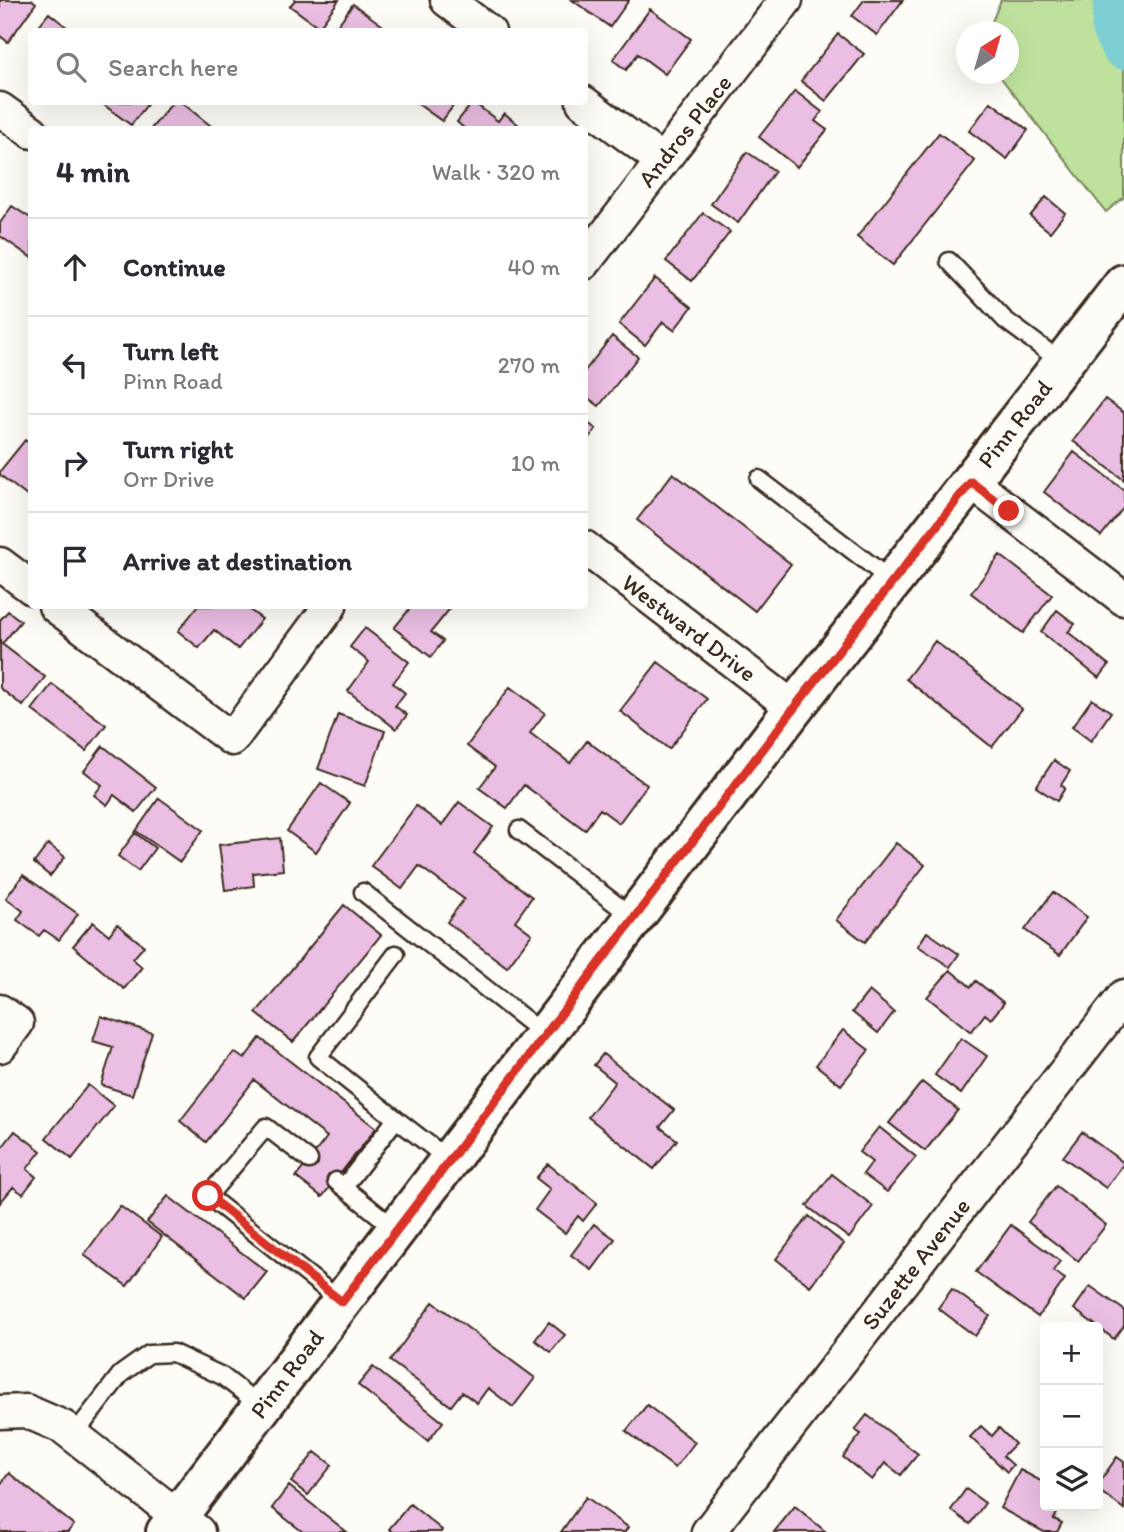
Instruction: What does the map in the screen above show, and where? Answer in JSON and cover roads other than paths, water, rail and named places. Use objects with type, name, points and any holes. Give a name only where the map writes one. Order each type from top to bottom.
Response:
[{"type":"street","points":[[447,0],[484,28]]},
{"type":"street","name":"Andros Place","points":[[588,258],[786,0]]},
{"type":"street","points":[[587,105],[662,161]]},
{"type":"street","points":[[0,109],[28,129]]},
{"type":"street","name":"Pinn Road","points":[[181,1527],[262,1407],[794,708],[1124,284]]},
{"type":"street","points":[[971,482],[1124,599]]},
{"type":"street","name":"Westward Drive","points":[[588,550],[794,708]]},
{"type":"street","points":[[0,564],[28,585]]},
{"type":"street","points":[[59,609],[232,739],[328,609]]},
{"type":"street","name":"Suzette Avenue","points":[[708,1532],[1124,996]]},
{"type":"street","points":[[0,1412],[26,1411],[63,1427],[181,1527]]},
{"type":"lane","points":[[949,261],[1005,320],[1063,363]]},
{"type":"lane","points":[[759,479],[892,581]]},
{"type":"lane","points":[[519,830],[634,918]]},
{"type":"lane","points":[[363,892],[545,1035]]},
{"type":"lane","points":[[396,954],[318,1057],[450,1160]]},
{"type":"lane","points":[[396,1119],[340,1184],[397,1230]]},
{"type":"lane","points":[[309,1160],[265,1127],[208,1196],[342,1302]]},
{"type":"lane","points":[[74,1435],[121,1374],[149,1354],[173,1353],[222,1376],[262,1407]]},
{"type":"waterway","points":[[1117,0],[1115,29],[1124,46]]}]
